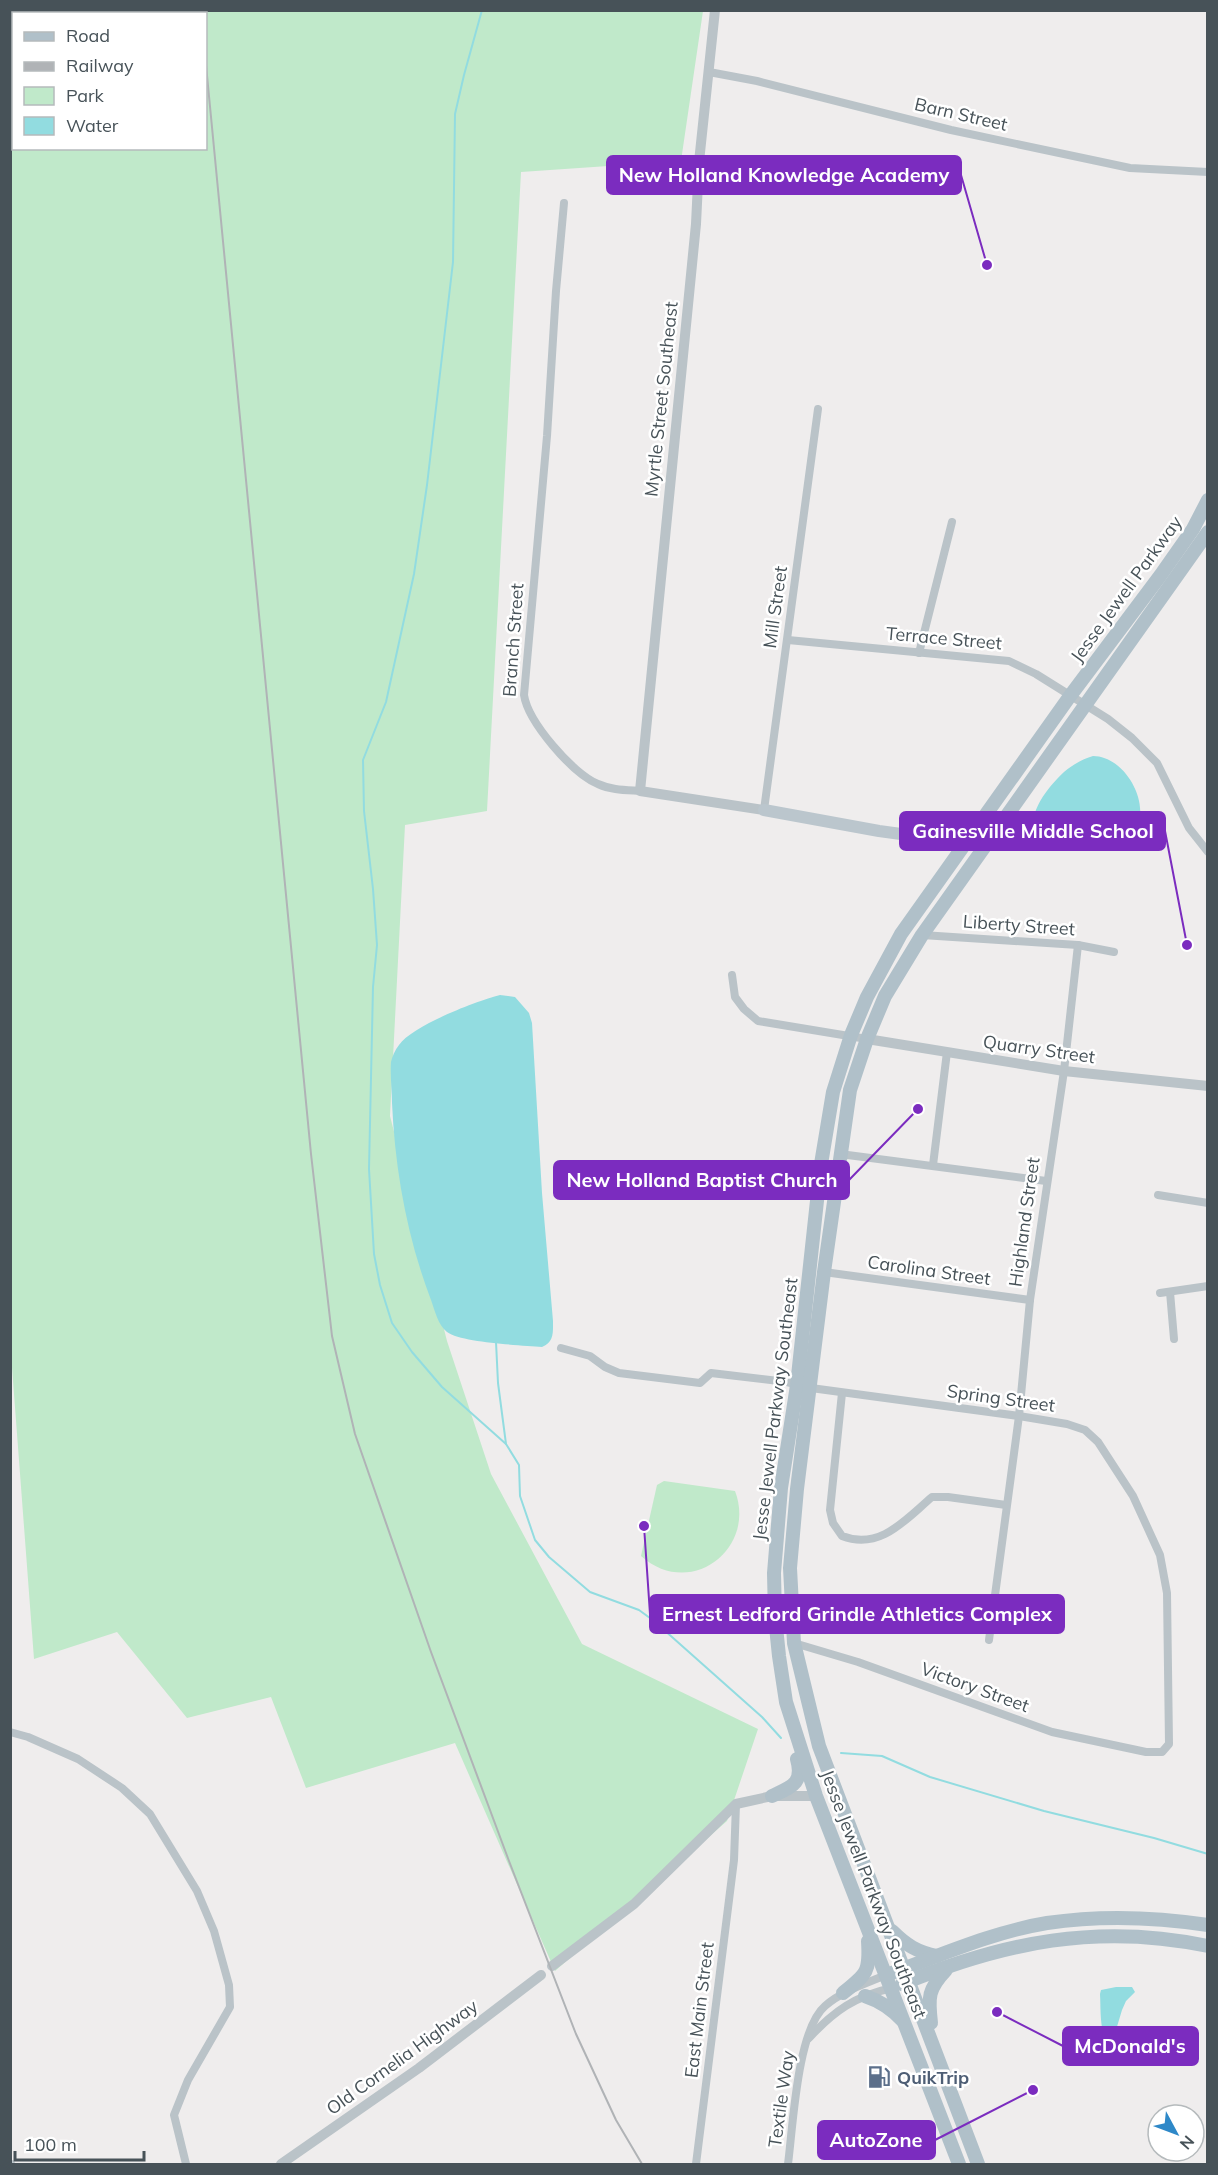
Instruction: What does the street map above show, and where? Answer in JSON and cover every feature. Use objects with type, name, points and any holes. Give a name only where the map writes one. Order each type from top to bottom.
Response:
[{"type":"main road","name":"Jesse Jewell Parkway","points":[[1071,696],[1183,543],[1208,500]]},
{"type":"main road","name":"Jesse Jewell Parkway","points":[[1085,706],[1208,532]]},
{"type":"main road","name":"Jesse Jewell Parkway Southeast","points":[[959,2164],[816,1796],[794,1728],[786,1702],[779,1656],[774,1573],[781,1488],[797,1385],[821,1164],[833,1092],[851,1035],[867,997],[901,934],[1071,696]]},
{"type":"main road","name":"Jesse Jewell Parkway Southeast","points":[[978,2164],[819,1746],[794,1643],[790,1568],[797,1489],[840,1154],[850,1090],[867,1039],[885,996],[922,935],[1085,706]]},
{"type":"main road","name":"Branch Street","points":[[764,810],[879,831],[967,843]]},
{"type":"main road","points":[[772,1796],[790,1788],[799,1774],[791,1741],[794,1728]]},
{"type":"main road","points":[[889,1982],[907,1975],[938,1956],[991,1937],[1047,1923],[1119,1918],[1208,1925]]},
{"type":"main road","points":[[888,1928],[905,1944],[919,1952],[938,1956]]},
{"type":"main road","points":[[843,1993],[862,1977],[869,1964],[867,1930]]},
{"type":"main road","points":[[907,1975],[947,1968],[1012,1948],[1073,1937],[1141,1935],[1208,1946]]},
{"type":"main road","points":[[934,2045],[930,1994],[936,1981],[947,1968]]},
{"type":"main road","points":[[865,1996],[877,2000],[903,2021]]},
{"type":"street","name":"Myrtle Street Southeast","points":[[640,791],[715,10]]},
{"type":"street","name":"Barn Street","points":[[709,72],[758,81],[940,127],[1130,168],[1208,172]]},
{"type":"street","name":"Branch Street","points":[[564,203],[545,460],[524,696],[526,706],[537,726],[568,762],[596,784],[610,788],[764,810]]},
{"type":"street","name":"Mill Street","points":[[764,810],[818,409]]},
{"type":"street","points":[[919,653],[952,522]]},
{"type":"street","name":"Terrace Street","points":[[788,640],[1009,661],[1036,674],[1108,719],[1132,738],[1157,763],[1189,828],[1208,852]]},
{"type":"street","name":"Liberty Street","points":[[922,935],[1078,945],[1113,952]]},
{"type":"street","name":"Highland Street","points":[[989,1640],[1019,1416],[1029,1300],[1064,1071],[1078,945]]},
{"type":"street","points":[[732,975],[735,997],[744,1009],[758,1021],[867,1039]]},
{"type":"street","name":"Quarry Street","points":[[867,1039],[1064,1071],[1208,1086]]},
{"type":"street","points":[[933,1165],[947,1052]]},
{"type":"street","points":[[840,1154],[1046,1181]]},
{"type":"street","points":[[1158,1195],[1208,1203]]},
{"type":"street","name":"Carolina Street","points":[[824,1272],[1029,1300]]},
{"type":"street","points":[[1160,1293],[1208,1286]]},
{"type":"street","points":[[1170,1292],[1174,1339]]},
{"type":"street","name":"Spring Street","points":[[561,1348],[590,1356],[605,1367],[619,1373],[700,1383],[711,1373],[787,1382],[842,1393],[1019,1416],[1067,1424],[1084,1431],[1098,1442],[1133,1496],[1160,1555],[1167,1593],[1170,1736],[1169,1744],[1162,1752],[1146,1752]]},
{"type":"street","points":[[842,1393],[830,1510],[833,1523],[842,1536],[860,1540],[884,1535],[896,1529],[932,1497],[1006,1504]]},
{"type":"street","name":"Victory Street","points":[[794,1643],[858,1662],[1052,1732],[1146,1752]]},
{"type":"street","points":[[10,1732],[28,1737],[78,1759],[122,1788],[150,1814],[197,1891],[214,1931],[229,1985],[230,2007],[188,2080],[174,2115],[186,2164]]},
{"type":"street","points":[[552,1966],[634,1904],[736,1804],[772,1796],[816,1796]]},
{"type":"street","name":"East Main Street","points":[[696,2164],[734,1860],[736,1804]]},
{"type":"street","name":"Old Cornelia Highway","points":[[281,2164],[419,2068],[541,1975]]},
{"type":"street","name":"Textile Way","points":[[788,2164],[802,2052],[812,2023],[823,2007],[843,1993],[889,1982]]},
{"type":"street","name":"Textile Way","points":[[808,2038],[828,2017],[849,2002],[889,1982]]},
{"type":"green space","points":[[10,11],[703,11],[681,161],[521,172],[487,811],[405,825],[390,1116],[447,1341],[491,1474],[582,1644],[758,1729],[727,1821],[555,1971],[455,1743],[306,1788],[271,1697],[187,1718],[117,1632],[34,1659],[10,1341]]},
{"type":"green space","points":[[664,1481],[735,1491],[739,1512],[736,1532],[728,1549],[715,1562],[698,1570],[679,1573],[660,1568],[641,1556],[657,1485]]},
{"type":"water","points":[[1093,756],[1112,762],[1128,776],[1138,796],[1140,816],[1128,818],[1109,814],[1083,815],[1065,819],[1042,831],[1037,831],[1034,816],[1047,791],[1067,769]]},
{"type":"water","points":[[500,995],[515,997],[529,1013],[532,1023],[542,1193],[553,1321],[551,1340],[542,1347],[465,1339],[447,1332],[441,1326],[415,1252],[396,1153],[391,1062],[398,1047],[406,1038],[430,1022],[461,1008]]},
{"type":"water","points":[[1132,1987],[1135,1992],[1126,2001],[1113,2040],[1109,2045],[1102,2027],[1100,1994],[1101,1990]]},
{"type":"waterway","points":[[482,10],[455,114],[453,262],[427,485],[414,574],[386,702],[363,760],[364,811],[377,945],[373,987],[369,1169],[374,1254],[380,1285],[392,1323],[412,1352],[442,1387],[506,1444],[519,1465],[520,1496],[535,1540],[549,1557],[590,1592],[639,1610],[654,1621],[762,1717],[781,1738]]},
{"type":"waterway","points":[[496,1342],[498,1383],[506,1444]]},
{"type":"waterway","points":[[841,1753],[882,1756],[930,1777],[1044,1811],[1208,1854]]},
{"type":"railway","points":[[207,75],[311,1154],[332,1336],[355,1434],[431,1652],[509,1861],[576,2034],[616,2120],[642,2164]]},
{"type":"place","name":"New Holland Knowledge Academy","points":[[987,265]]},
{"type":"place","name":"Gainesville Middle School","points":[[1187,945]]},
{"type":"place","name":"New Holland Baptist Church","points":[[918,1109]]},
{"type":"place","name":"Ernest Ledford Grindle Athletics Complex","points":[[644,1526]]},
{"type":"place","name":"McDonald's","points":[[997,2012]]},
{"type":"place","name":"QuikTrip","points":[[879,2077]]},
{"type":"place","name":"AutoZone","points":[[1033,2090]]}]
